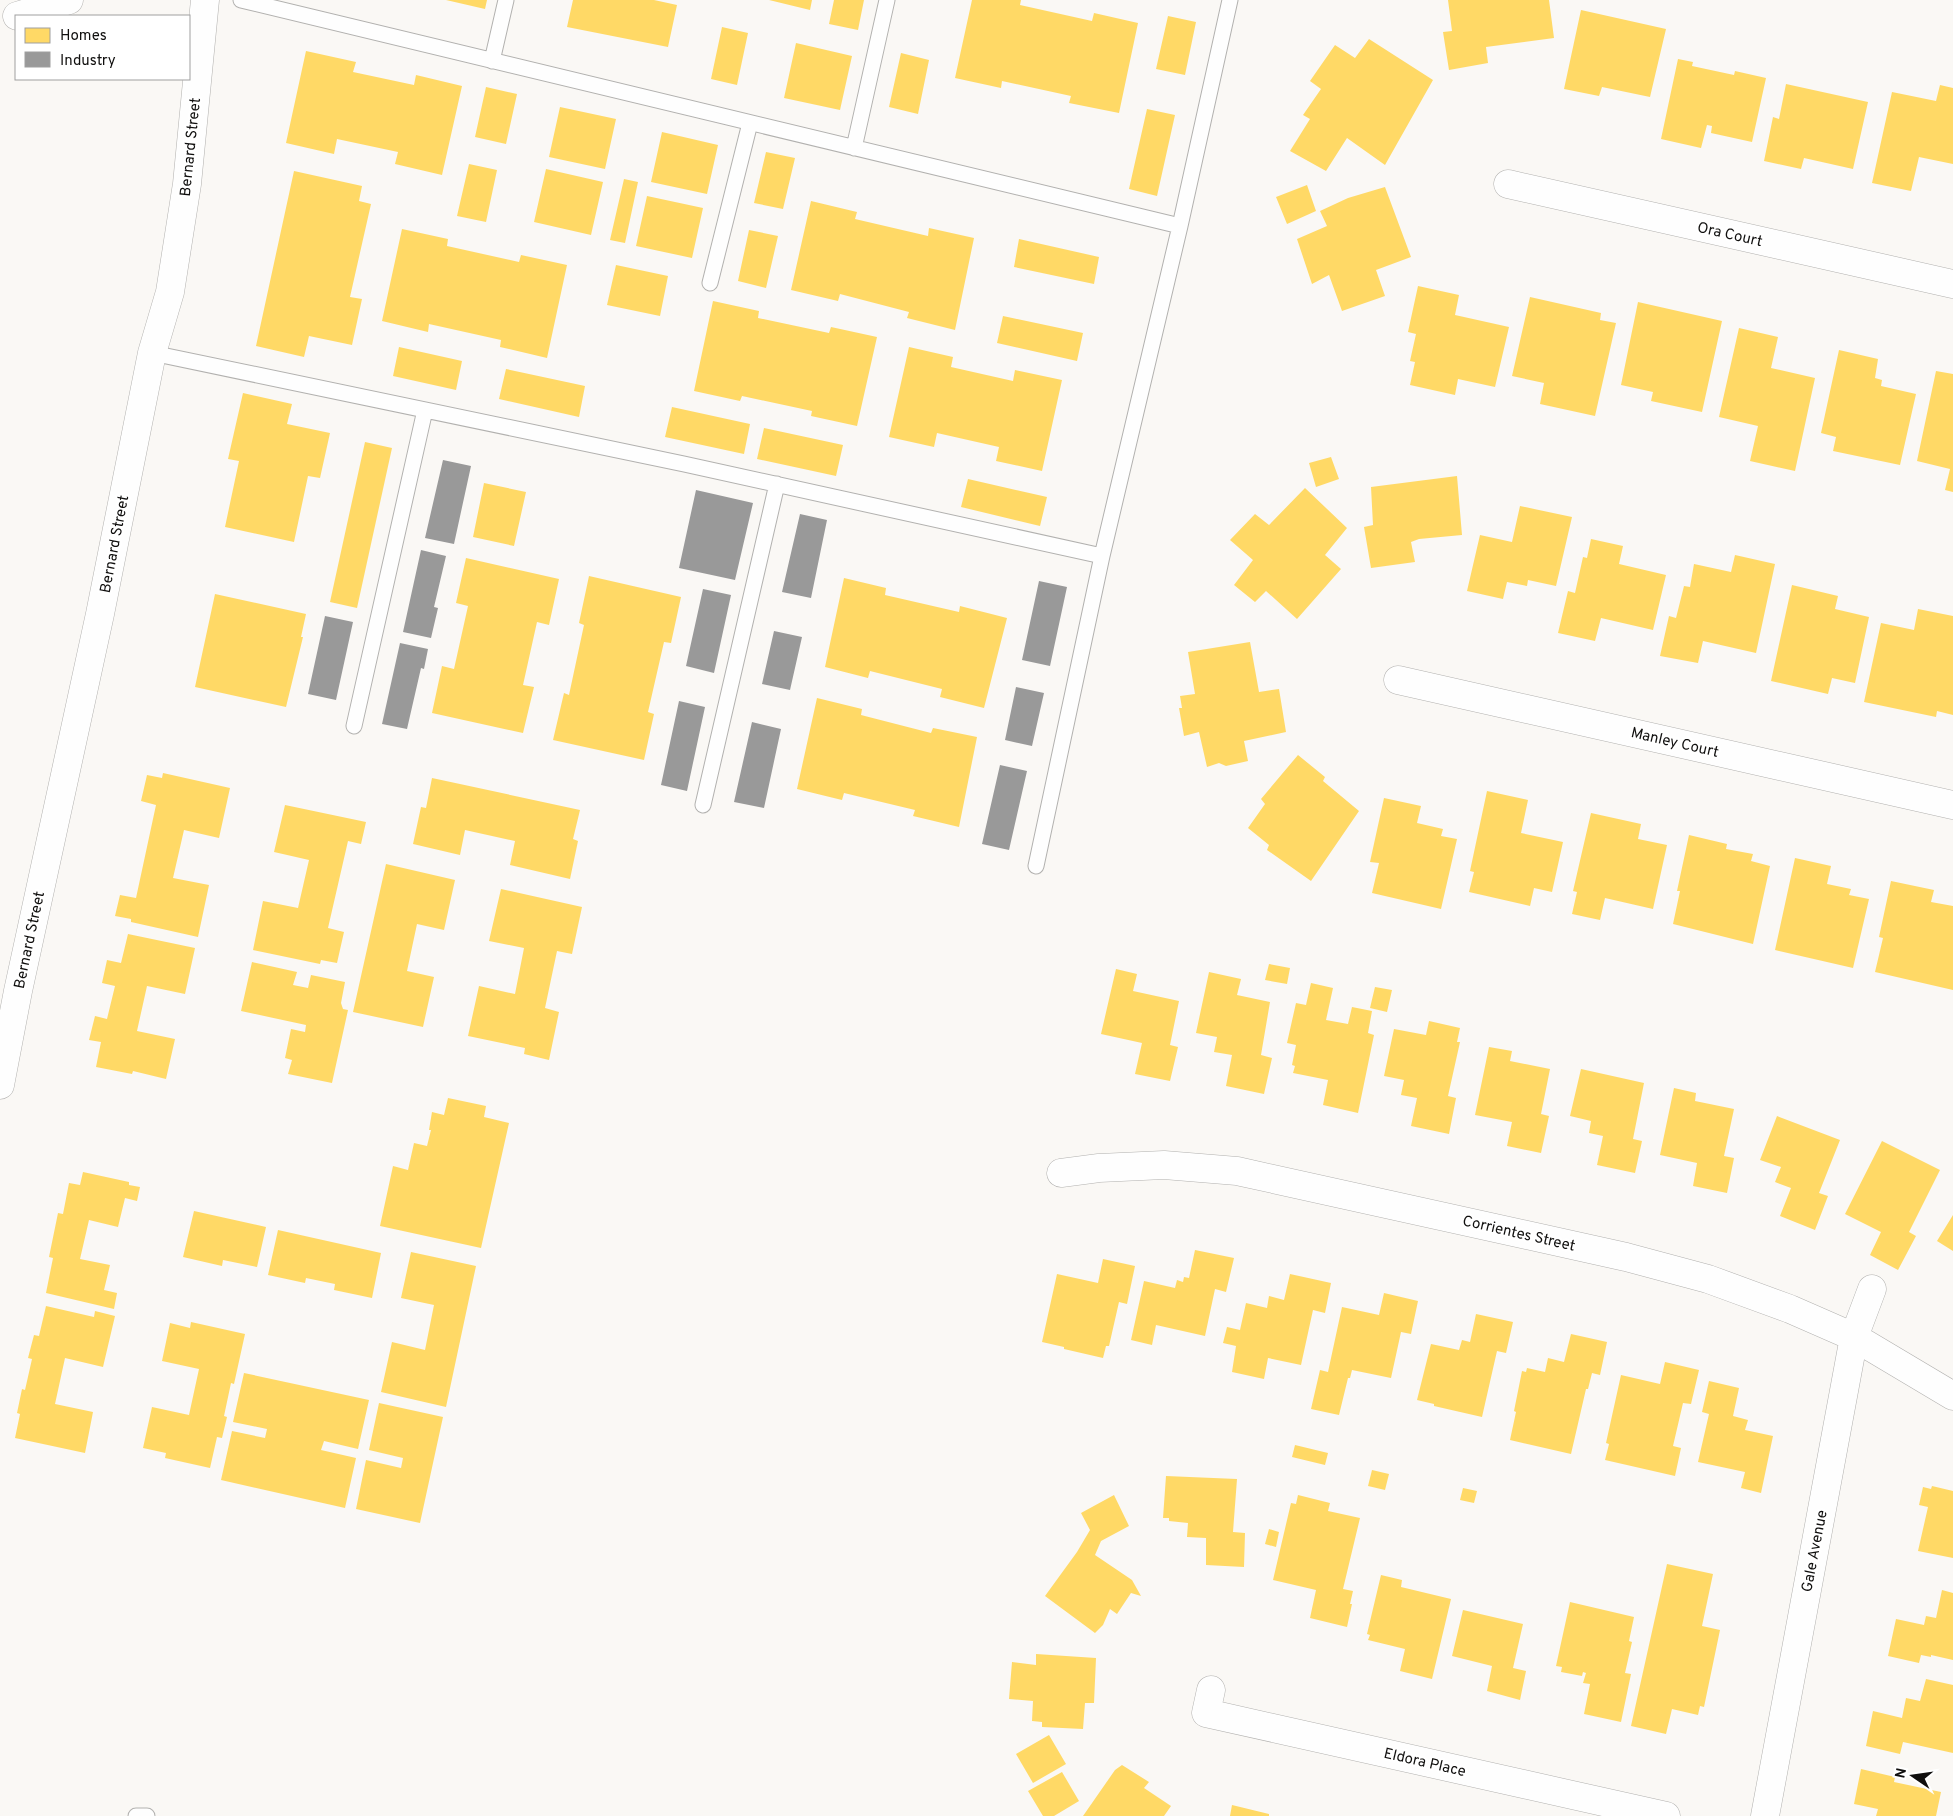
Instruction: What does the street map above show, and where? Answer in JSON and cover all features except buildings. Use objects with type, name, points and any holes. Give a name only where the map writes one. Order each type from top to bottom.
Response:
[{"type":"street","points":[[19,15],[69,0]]},
{"type":"street","name":"Bernard Street","points":[[0,1085],[18,991],[100,614],[152,353],[170,292],[187,184],[205,0]]},
{"type":"street","points":[[0,21],[15,16]]},
{"type":"street","name":"Ora Court","points":[[1508,184],[1953,284]]},
{"type":"street","name":"Manley Court","points":[[1398,680],[1953,805]]},
{"type":"street","name":"Corrientes Street","points":[[1061,1174],[1099,1168],[1164,1165],[1237,1171],[1616,1255],[1699,1276],[1790,1309],[1854,1337],[1953,1396]]},
{"type":"street","name":"Gale Avenue","points":[[1765,1816],[1854,1337],[1872,1289]]},
{"type":"street","name":"Eldora Place","points":[[1211,1690],[1206,1713],[1666,1816]]},
{"type":"lane","points":[[241,0],[1180,226]]},
{"type":"lane","points":[[492,61],[506,0]]},
{"type":"lane","points":[[854,148],[888,0]]},
{"type":"lane","points":[[1036,866],[1102,556],[1180,226],[1230,0]]},
{"type":"lane","points":[[710,283],[750,122]]},
{"type":"lane","points":[[152,353],[777,484],[1102,556]]},
{"type":"lane","points":[[354,726],[425,410]]},
{"type":"lane","points":[[702,805],[777,484]]},
{"type":"lane","points":[[136,1816],[147,1816]]}]
